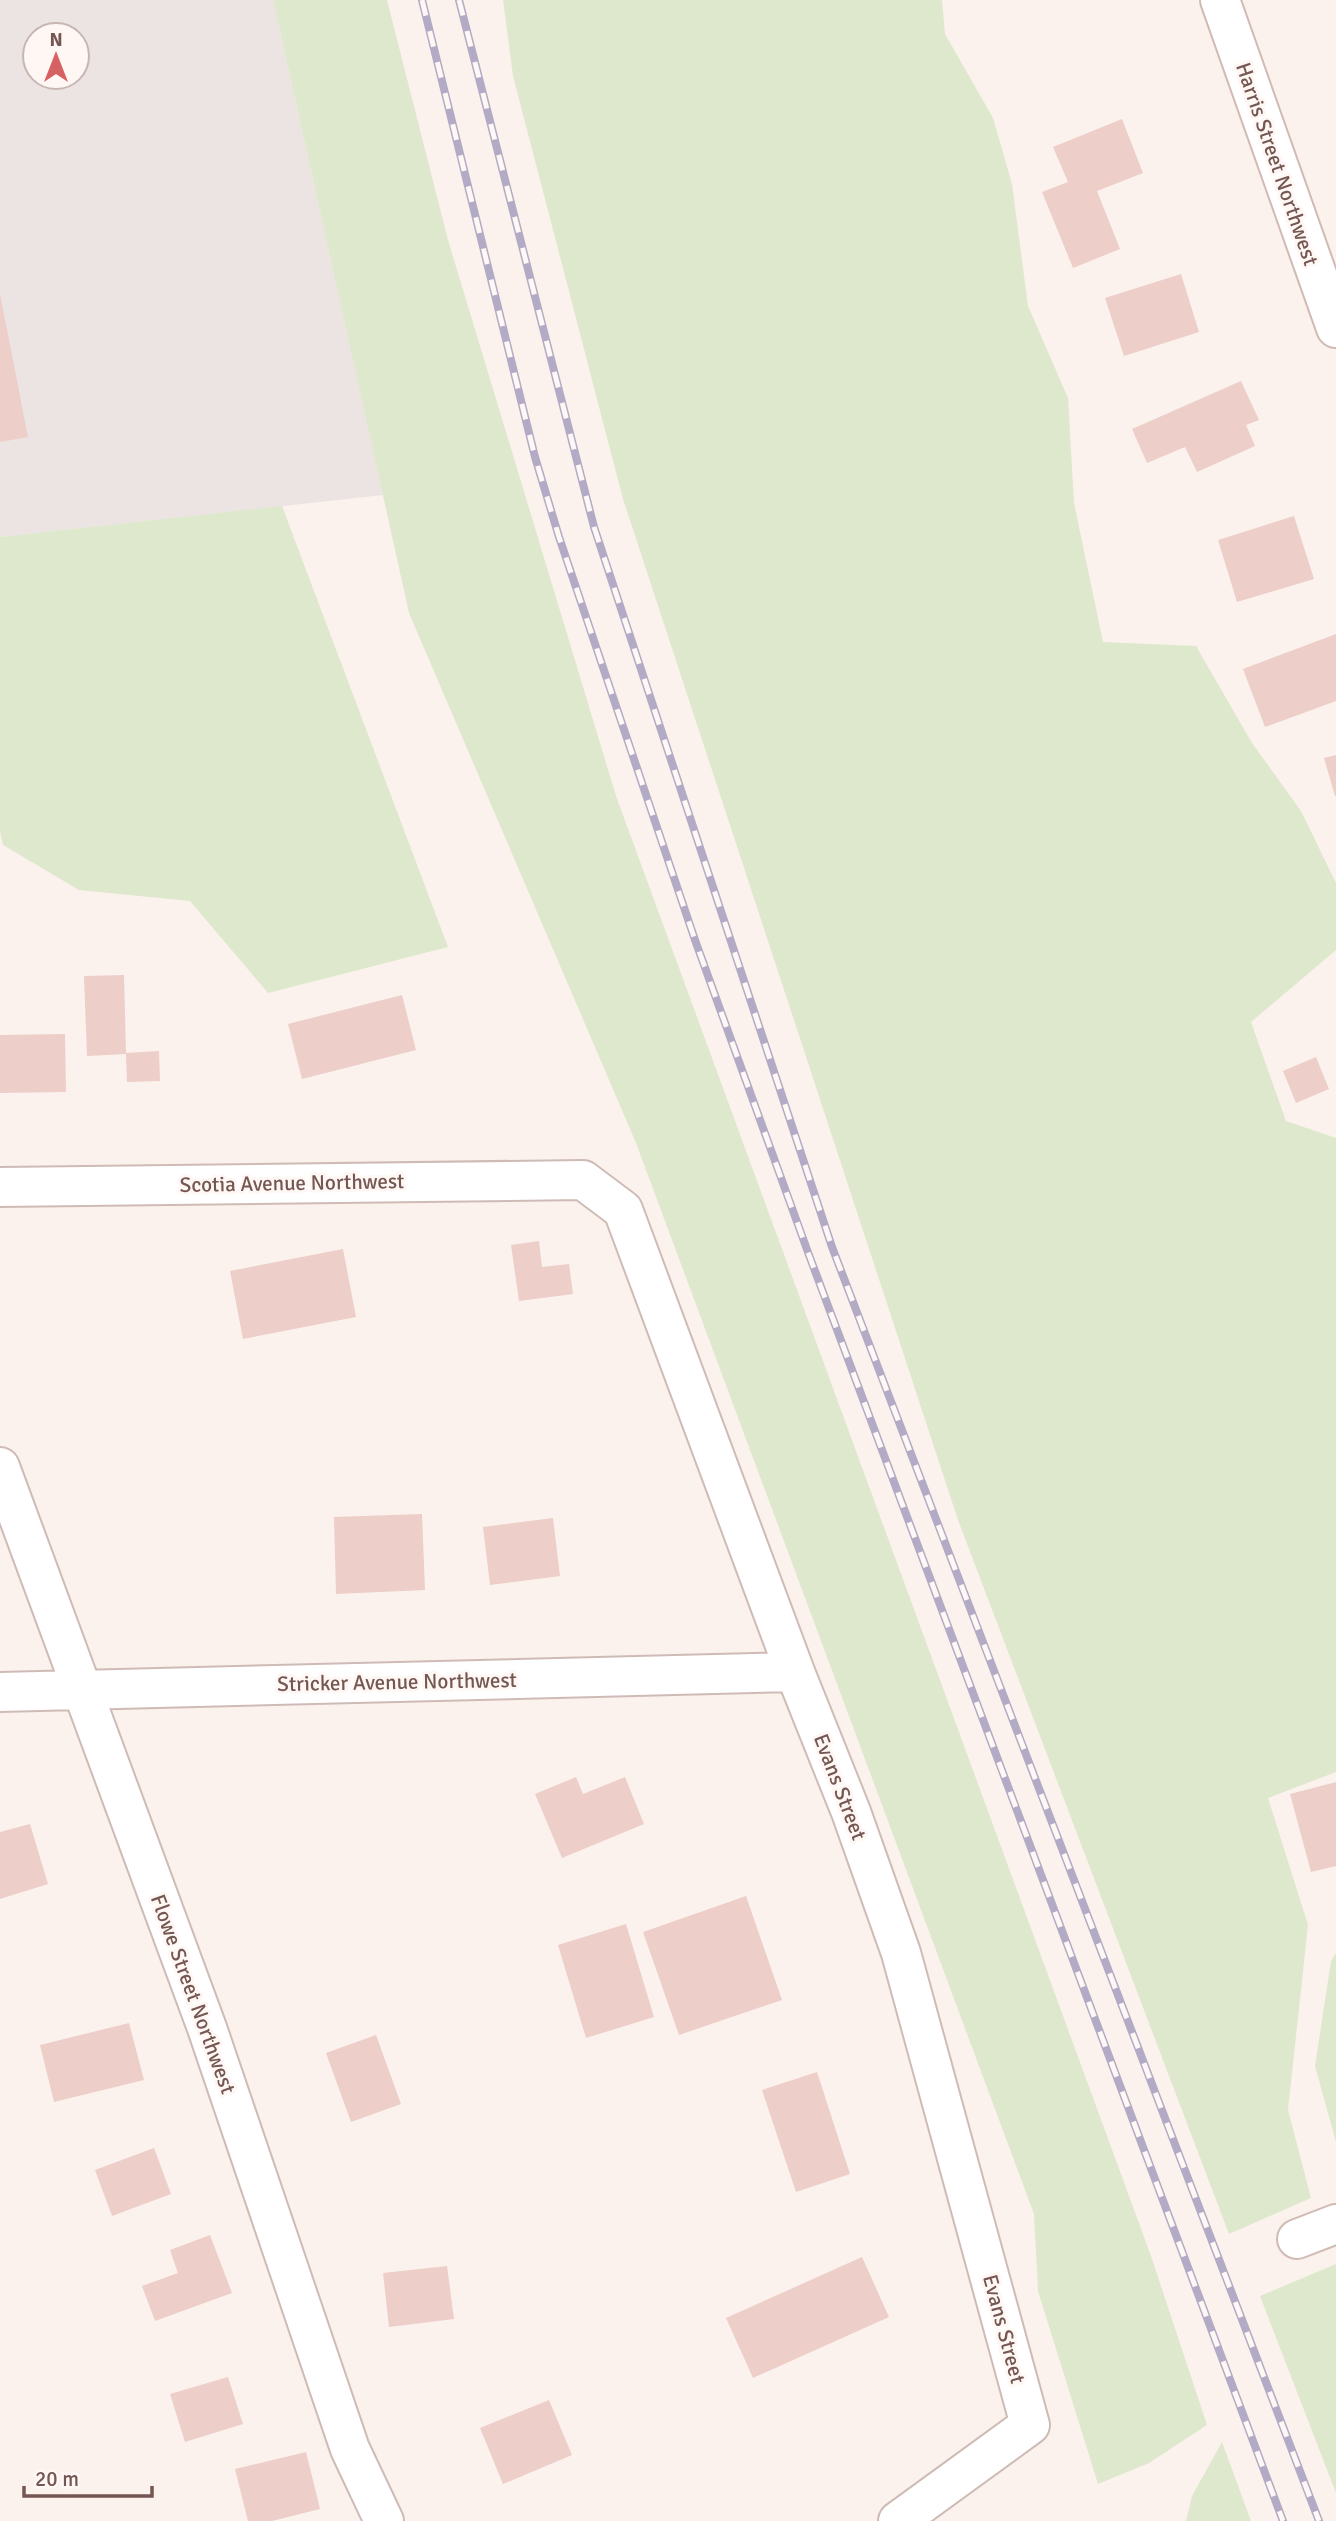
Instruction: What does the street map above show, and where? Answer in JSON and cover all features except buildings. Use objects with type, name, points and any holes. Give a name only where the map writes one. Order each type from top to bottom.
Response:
[{"type":"street","name":"Harris Street Northwest","points":[[1220,0],[1336,328]]},
{"type":"street","name":"Scotia Avenue Northwest","points":[[0,1187],[583,1180]]},
{"type":"street","name":"Evans Street","points":[[583,1180],[623,1210],[795,1672],[851,1812],[901,1954],[1030,2425],[898,2521]]},
{"type":"street","name":"Flowe Street Northwest","points":[[0,1467],[207,2028],[351,2449],[384,2521]]},
{"type":"street","name":"Stricker Avenue Northwest","points":[[0,1692],[795,1672]]},
{"type":"street","points":[[1297,2239],[1336,2224]]},
{"type":"shaded area","points":[[0,0],[273,0],[383,495],[0,537]]},
{"type":"green space","points":[[273,0],[387,0],[448,240],[616,796],[1151,2256],[1207,2425],[1149,2463],[1098,2484],[1038,2291],[1034,2214],[636,1143],[409,613]]},
{"type":"green space","points":[[503,0],[942,0],[945,34],[993,118],[1012,184],[1028,306],[1068,398],[1074,503],[1103,642],[1196,646],[1252,743],[1301,811],[1336,883],[1336,950],[1251,1022],[1286,1121],[1336,1138],[1336,1772],[1268,1798],[1308,1925],[1288,2110],[1311,2198],[1229,2234],[958,1520],[623,499],[513,76]]},
{"type":"green space","points":[[282,506],[448,947],[268,993],[190,901],[79,890],[3,845],[0,831],[0,537]]},
{"type":"green space","points":[[1336,1953],[1336,2142],[1315,2066],[1331,1961]]},
{"type":"green space","points":[[1336,2264],[1336,2493],[1260,2296]]},
{"type":"green space","points":[[1222,2442],[1251,2521],[1186,2521],[1192,2496]]},
{"type":"railway","points":[[422,0],[535,457],[559,537],[695,940],[809,1255],[1283,2521]]},
{"type":"railway","points":[[459,0],[594,527],[832,1247],[1319,2521]]}]
